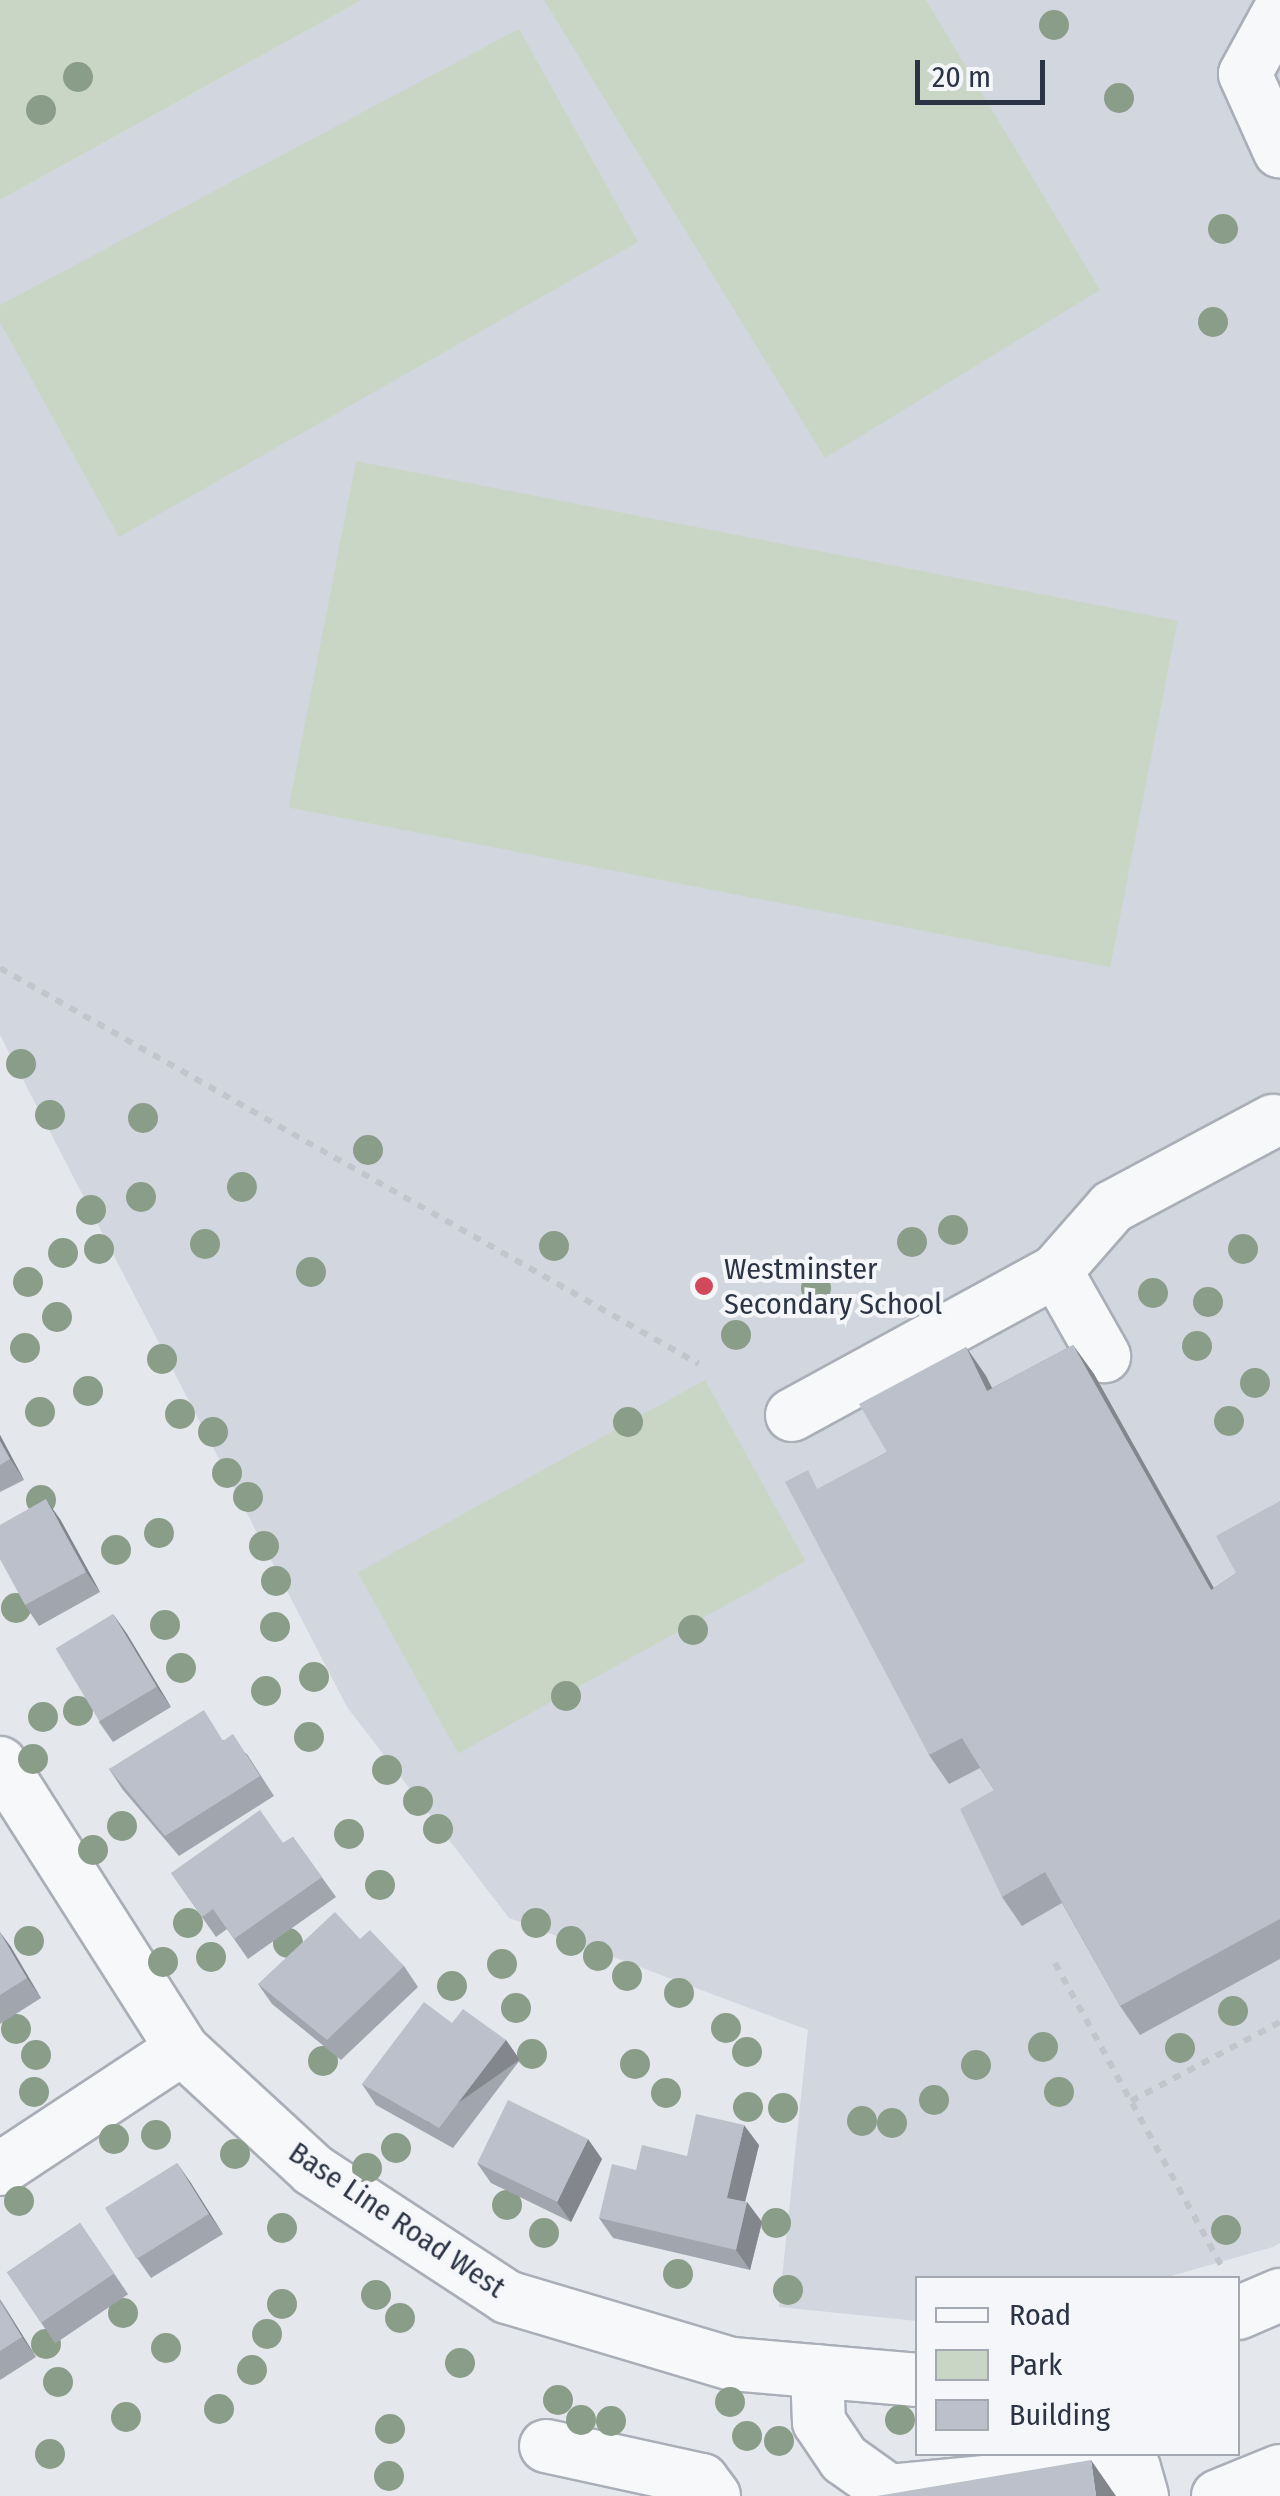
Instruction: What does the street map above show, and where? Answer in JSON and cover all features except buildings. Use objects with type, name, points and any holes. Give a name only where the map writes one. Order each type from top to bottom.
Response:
[{"type":"street","points":[[1278,12],[1245,74],[1280,152]]},
{"type":"street","points":[[792,1414],[1056,1271],[1112,1207],[1273,1121]]},
{"type":"street","points":[[1056,1271],[1104,1356]]},
{"type":"street","name":"Base Line Road West","points":[[0,1763],[182,2048],[313,2170],[506,2297],[732,2364],[915,2380]]},
{"type":"street","points":[[0,2169],[182,2048]]},
{"type":"street","points":[[1240,2312],[1280,2295]]},
{"type":"street","points":[[816,2371],[820,2422],[844,2459],[888,2491],[1134,2468],[1142,2496]]},
{"type":"street","points":[[546,2446],[702,2480],[714,2496]]},
{"type":"street","points":[[1218,2496],[1280,2471]]},
{"type":"path","points":[[0,968],[699,1364]]},
{"type":"path","points":[[1055,1963],[1227,2276]]},
{"type":"path","points":[[1131,2101],[1280,2022]]},
{"type":"shaded area","name":"Westminster Secondary School","points":[[362,0],[1280,0],[1280,2243],[1171,2276],[915,2276],[915,2321],[779,2307],[808,2030],[509,1918],[347,1707],[0,1035],[0,200]]},
{"type":"green space","points":[[0,0],[362,0],[0,200]]},
{"type":"green space","points":[[544,0],[926,0],[1100,290],[825,458]]},
{"type":"green space","points":[[519,29],[638,242],[119,537],[0,322],[0,305]]},
{"type":"green space","points":[[356,461],[1178,621],[1110,967],[289,808]]},
{"type":"green space","points":[[705,1380],[805,1561],[458,1754],[358,1572]]},
{"type":"place","name":"Westminster Secondary School","points":[[704,1286]]}]
